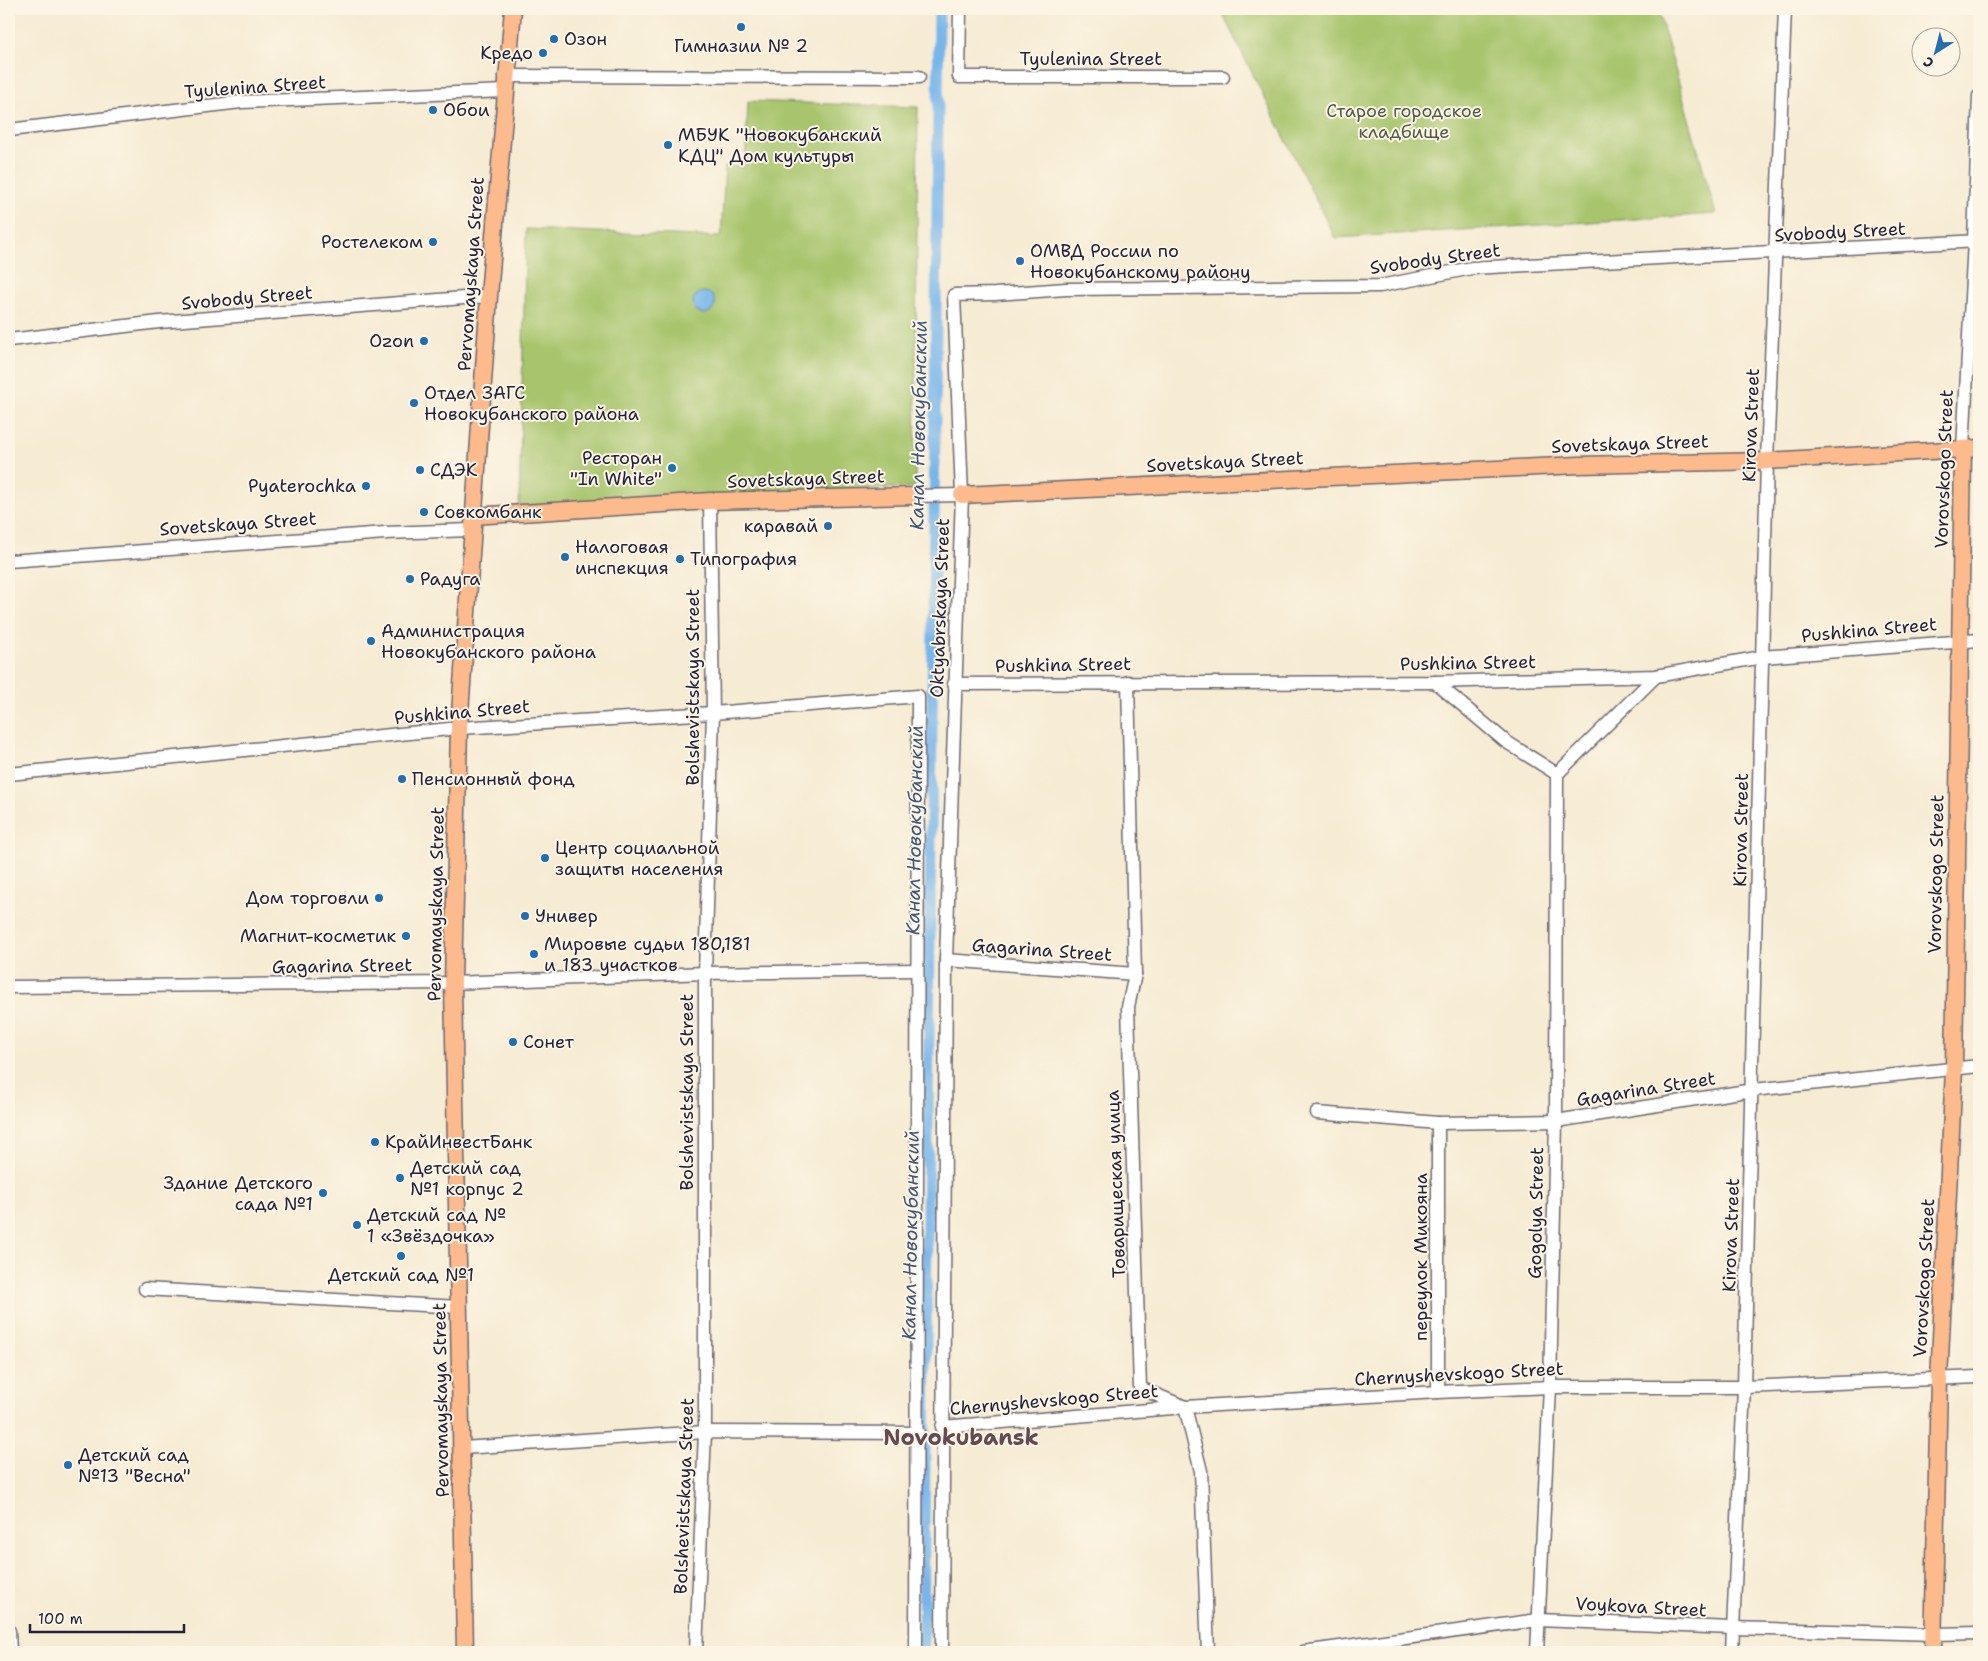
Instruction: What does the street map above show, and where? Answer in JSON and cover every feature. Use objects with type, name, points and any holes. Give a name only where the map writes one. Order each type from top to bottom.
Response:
[{"type":"main road","name":"Pervomayskaya Street","points":[[465,1652],[453,983],[459,728],[488,296],[505,83],[513,9]]},
{"type":"main road","name":"Sovetskaya Street","points":[[962,495],[1569,466],[1767,460],[1979,448]]},
{"type":"main road","name":"Vorovskogo Street","points":[[1933,1652],[1939,1380],[1954,1069],[1963,449]]},
{"type":"main road","name":"Sovetskaya Street","points":[[472,523],[710,502],[913,496]]},
{"type":"street","name":"Tyulenina Street","points":[[960,9],[959,77],[1223,77]]},
{"type":"street","name":"Kirova Street","points":[[1732,1652],[1744,1387],[1753,1090],[1767,460],[1785,9]]},
{"type":"street","name":"Tyulenina Street","points":[[9,130],[241,102],[505,83],[919,77]]},
{"type":"street","name":"Vorovskogo Street","points":[[1963,449],[1977,241],[1979,96]]},
{"type":"street","name":"Svobody Street","points":[[954,295],[1066,289],[1380,286],[1472,268],[1977,241]]},
{"type":"street","name":"Oktyabrskaya Street","points":[[942,1652],[946,960],[962,495],[954,295]]},
{"type":"street","name":"Svobody Street","points":[[9,340],[159,322],[488,296]]},
{"type":"street","name":"Sovetskaya Street","points":[[913,496],[962,495]]},
{"type":"street","name":"Bolshevistskaya Street","points":[[696,1652],[705,1432],[705,973],[712,713],[710,502]]},
{"type":"street","name":"Sovetskaya Street","points":[[9,561],[385,533],[472,523]]},
{"type":"street","name":"Pushkina Street","points":[[954,684],[1435,682],[1656,676],[1762,658],[1960,640],[1979,640]]},
{"type":"street","points":[[1435,682],[1505,741],[1557,774],[1656,676]]},
{"type":"street","name":"Товарищеская улица","points":[[1128,682],[1134,974],[1128,1007],[1140,1388],[1185,1407]]},
{"type":"street","name":"Pushkina Street","points":[[9,774],[459,728],[712,713],[918,696],[916,970]]},
{"type":"street","name":"Gogolya Street","points":[[1537,1652],[1550,1386],[1556,1121],[1557,774]]},
{"type":"street","name":"Gagarina Street","points":[[946,960],[1134,974]]},
{"type":"street","name":"Gagarina Street","points":[[9,987],[453,983],[705,973],[916,970]]},
{"type":"street","points":[[916,970],[918,1433],[916,1652]]},
{"type":"street","name":"Gagarina Street","points":[[1317,1113],[1438,1123],[1556,1121],[1753,1090],[1979,1066]]},
{"type":"street","name":"переулок Микояна","points":[[1438,1123],[1438,1392]]},
{"type":"street","points":[[145,1289],[459,1306]]},
{"type":"street","name":"Chernyshevskogo Street","points":[[943,1427],[1185,1407],[1550,1386],[1744,1387],[1979,1377]]},
{"type":"street","points":[[1185,1407],[1202,1471],[1208,1652]]},
{"type":"street","points":[[462,1448],[705,1432],[918,1433]]},
{"type":"street","name":"Voykova Street","points":[[1304,1652],[1538,1620],[1934,1634],[1979,1633]]},
{"type":"street","points":[[9,1631],[10,1652]]},
{"type":"green space","name":"Старое городское кладбище","points":[[1220,9],[1658,9],[1716,214],[1335,238]]},
{"type":"green space","points":[[748,101],[918,107],[915,487],[519,507],[526,229],[721,237],[725,166],[745,167]]},
{"type":"water","points":[[704,292],[712,295],[715,303],[712,311],[704,314],[696,311],[693,303],[696,295]]},
{"type":"waterway","name":"Канал Новокубанский","points":[[923,1652],[939,9]]},
{"type":"place","name":"Гимназии № 2","points":[[741,27]]},
{"type":"place","name":"Озон","points":[[554,39]]},
{"type":"place","name":"Кредо","points":[[543,53]]},
{"type":"place","name":"Обои","points":[[433,110]]},
{"type":"place","name":"МБУК \"Новокубанский КДЦ\" Дом культуры","points":[[668,145]]},
{"type":"place","name":"Ростелеком","points":[[433,242]]},
{"type":"place","name":"ОМВД России по Новокубанскому району","points":[[1020,261]]},
{"type":"place","name":"Ozon","points":[[424,341]]},
{"type":"place","name":"Отдел ЗАГС Новокубанского района","points":[[414,403]]},
{"type":"place","name":"Ресторан \"In White\"","points":[[672,468]]},
{"type":"place","name":"СДЭК","points":[[420,470]]},
{"type":"place","name":"Pyaterochka","points":[[366,486]]},
{"type":"place","name":"Совкомбанк","points":[[424,512]]},
{"type":"place","name":"каравай","points":[[828,526]]},
{"type":"place","name":"Налоговая инспекция","points":[[565,557]]},
{"type":"place","name":"Типография","points":[[680,559]]},
{"type":"place","name":"Радуга","points":[[410,579]]},
{"type":"place","name":"Администрация Новокубанского района","points":[[371,641]]},
{"type":"place","name":"Пенсионный фонд","points":[[402,779]]},
{"type":"place","name":"Центр социальной защиты населения","points":[[545,858]]},
{"type":"place","name":"Дом торговли","points":[[379,898]]},
{"type":"place","name":"Универ","points":[[525,916]]},
{"type":"place","name":"Магнит-косметик","points":[[406,936]]},
{"type":"place","name":"Мировые судьи 180,181 и 183 участков","points":[[534,954]]},
{"type":"place","name":"Сонет","points":[[513,1042]]},
{"type":"place","name":"КрайИнвестБанк","points":[[375,1142]]},
{"type":"place","name":"Детский сад №1 корпус 2","points":[[400,1178]]},
{"type":"place","name":"Здание Детского сада №1","points":[[323,1193]]},
{"type":"place","name":"Детский сад № 1 «Звёздочка»","points":[[357,1225]]},
{"type":"place","name":"Детский сад №1","points":[[401,1256]]},
{"type":"place","name":"Детский сад №13 \"Весна\"","points":[[68,1465]]},
{"type":"district","name":"Novokubansk","points":[[961,1437]]}]
